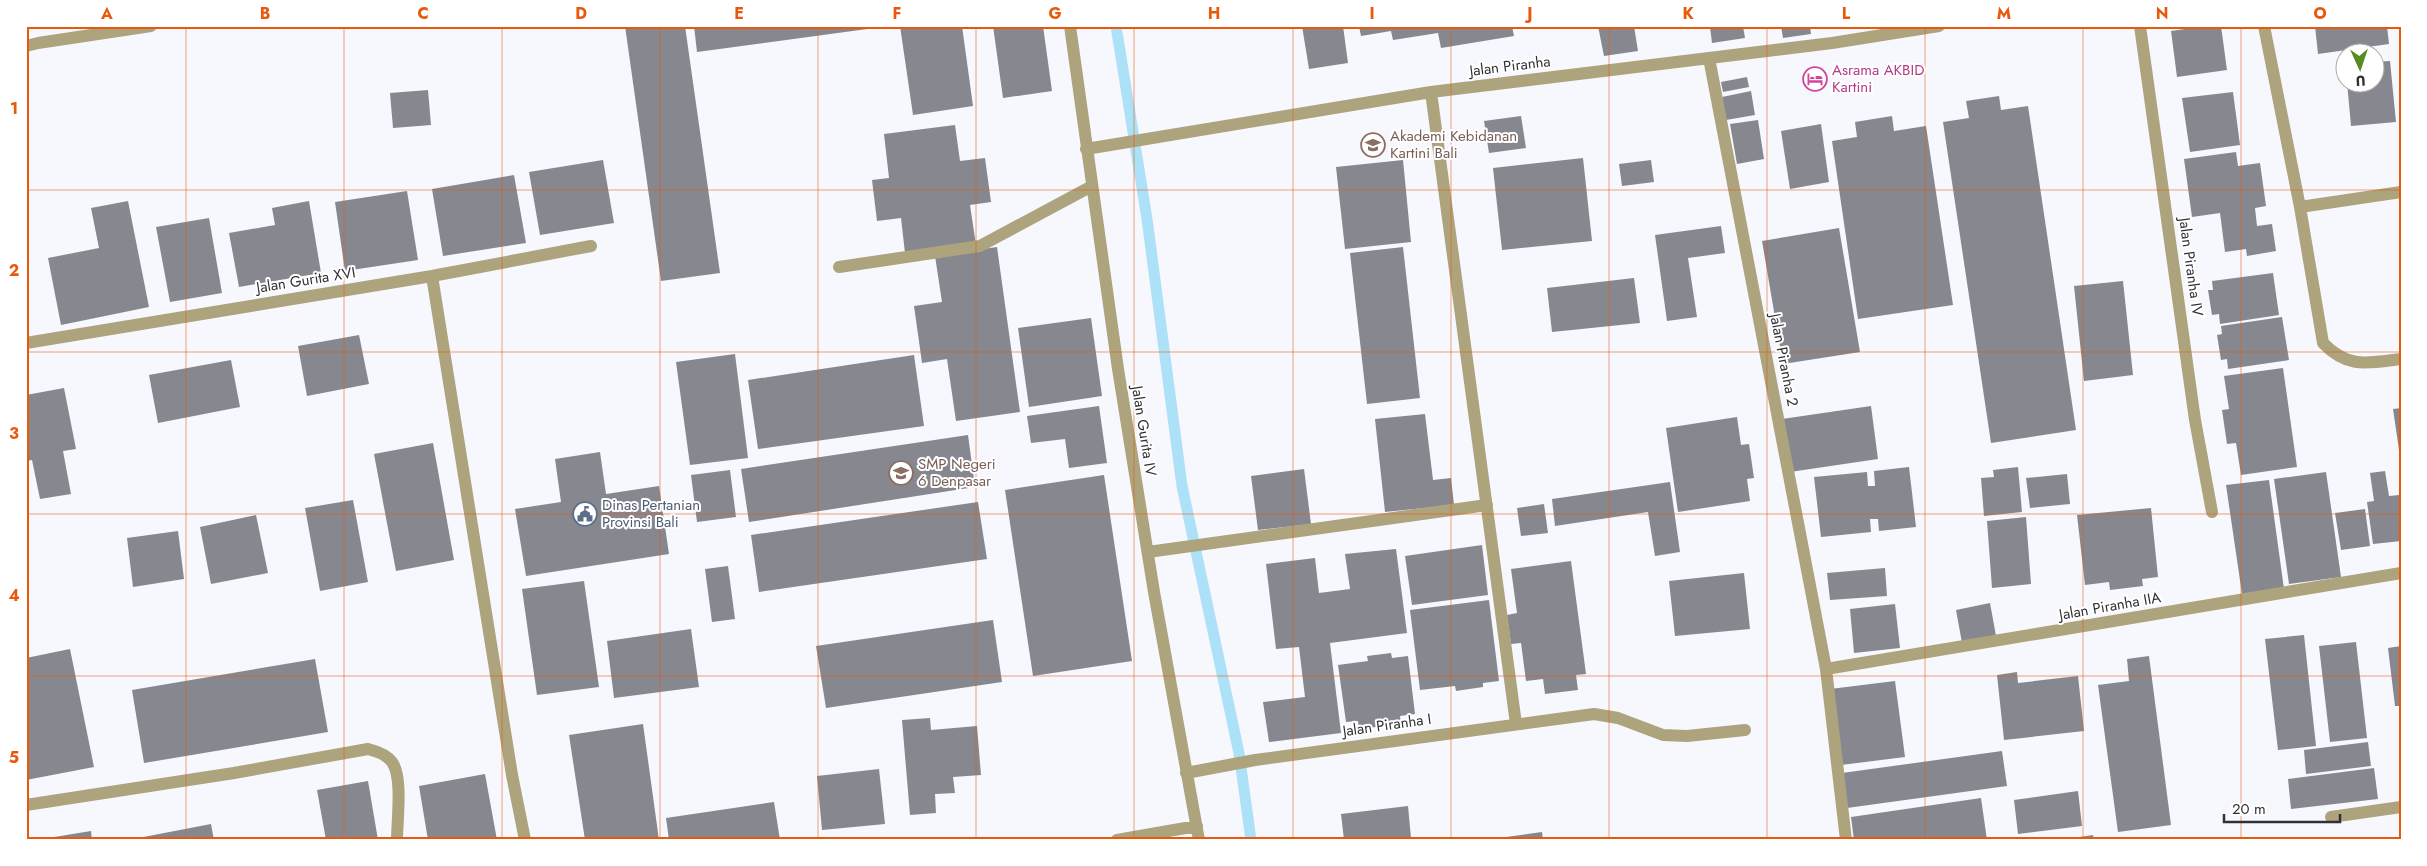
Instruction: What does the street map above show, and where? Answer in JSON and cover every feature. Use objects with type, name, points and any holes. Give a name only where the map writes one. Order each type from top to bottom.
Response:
[{"type":"street","points":[[26,46],[151,26]]},
{"type":"street","name":"Jalan Gurita IV","points":[[1070,26],[1118,369],[1148,552],[1192,772],[1199,840]]},
{"type":"street","name":"Jalan Piranha","points":[[1086,148],[1431,92],[1832,43],[1937,26]]},
{"type":"street","name":"Jalan Piranha IV","points":[[2140,26],[2195,420],[2212,512]]},
{"type":"street","points":[[2264,26],[2300,207],[2323,343],[2336,356],[2354,362],[2401,359]]},
{"type":"street","name":"Jalan Piranha 2","points":[[1709,58],[1826,669],[1846,840]]},
{"type":"street","points":[[1431,92],[1516,724]]},
{"type":"street","points":[[839,266],[980,246],[1092,186]]},
{"type":"street","points":[[2300,207],[2401,192]]},
{"type":"street","name":"Jalan Gurita XVI","points":[[26,343],[432,276],[591,246]]},
{"type":"street","points":[[432,276],[512,775],[525,840]]},
{"type":"street","points":[[1148,552],[1487,505]]},
{"type":"street","name":"Jalan Piranha IIA","points":[[1826,669],[2401,573]]},
{"type":"street","name":"Jalan Piranha I","points":[[1192,772],[1255,760],[1594,714],[1618,718],[1663,735],[1687,736],[1745,730]]},
{"type":"street","points":[[26,805],[234,773],[368,749],[378,752],[392,761],[397,775],[397,840]]},
{"type":"street","points":[[2331,817],[2401,807]]},
{"type":"street","points":[[1117,840],[1197,826]]},
{"type":"building","points":[[625,26],[685,26],[720,273],[661,281]]},
{"type":"building","points":[[694,26],[882,26],[882,27],[697,52]]},
{"type":"building","points":[[900,26],[962,26],[973,106],[913,115]]},
{"type":"building","points":[[993,26],[1043,26],[1052,91],[1003,98]]},
{"type":"building","points":[[1302,26],[1343,26],[1348,63],[1309,69]]},
{"type":"building","points":[[1359,26],[1512,26],[1514,36],[1441,48],[1438,33],[1393,40],[1391,31],[1361,36]]},
{"type":"building","points":[[1598,26],[1634,26],[1638,51],[1604,56]]},
{"type":"building","points":[[1743,26],[1745,38],[1712,43],[1710,27]]},
{"type":"building","points":[[1781,26],[1810,26],[1811,34],[1783,38]]},
{"type":"building","points":[[2221,26],[2227,70],[2177,77],[2171,31]]},
{"type":"building","points":[[2315,26],[2387,26],[2389,44],[2384,45],[2384,42],[2334,42],[2334,52],[2318,54]]},
{"type":"building","points":[[2384,61],[2390,61],[2396,122],[2351,126],[2348,92],[2384,92]]},
{"type":"building","points":[[1747,77],[1749,87],[1723,92],[1721,82]]},
{"type":"building","points":[[428,90],[431,125],[393,128],[390,93]]},
{"type":"building","points":[[1751,91],[1755,115],[1726,120],[1722,97]]},
{"type":"building","points":[[2233,92],[2240,145],[2190,152],[2182,98]]},
{"type":"building","points":[[1999,96],[2001,110],[2028,106],[2076,430],[1991,443],[1943,122],[1969,118],[1966,101]]},
{"type":"building","points":[[1521,116],[1526,148],[1489,153],[1484,121]]},
{"type":"building","points":[[1892,116],[1894,131],[1926,126],[1953,305],[1858,319],[1832,141],[1857,137],[1855,122]]},
{"type":"building","points":[[1758,120],[1764,159],[1737,164],[1730,124]]},
{"type":"building","points":[[1821,124],[1829,182],[1790,189],[1781,131]]},
{"type":"building","points":[[955,125],[960,161],[985,158],[991,202],[970,205],[976,245],[905,253],[901,218],[877,221],[872,180],[889,178],[884,134]]},
{"type":"building","points":[[2236,152],[2238,166],[2260,163],[2266,206],[2255,208],[2257,226],[2272,224],[2276,251],[2247,256],[2246,249],[2225,252],[2220,213],[2192,217],[2184,159]]},
{"type":"building","points":[[1583,158],[1592,241],[1502,250],[1493,168]]},
{"type":"building","points":[[603,160],[614,223],[540,235],[529,172]]},
{"type":"building","points":[[1403,160],[1411,242],[1345,249],[1336,167]]},
{"type":"building","points":[[1651,160],[1654,182],[1622,186],[1619,164]]},
{"type":"building","points":[[514,175],[526,243],[443,256],[432,189]]},
{"type":"building","points":[[407,191],[418,260],[345,271],[335,202]]},
{"type":"building","points":[[128,201],[149,307],[61,325],[48,258],[99,248],[91,208]]},
{"type":"building","points":[[309,201],[321,273],[239,287],[229,233],[275,225],[272,208]]},
{"type":"building","points":[[209,218],[222,293],[170,302],[156,227]]},
{"type":"building","points":[[1721,226],[1725,253],[1688,258],[1697,317],[1667,321],[1655,235]]},
{"type":"building","points":[[1839,228],[1860,352],[1783,364],[1762,241]]},
{"type":"building","points":[[997,247],[1020,412],[956,421],[947,359],[922,363],[914,306],[942,302],[935,256]]},
{"type":"building","points":[[1403,247],[1420,398],[1367,404],[1350,253]]},
{"type":"building","points":[[2273,273],[2279,315],[2220,324],[2219,314],[2212,315],[2208,290],[2213,290],[2212,281]]},
{"type":"building","points":[[1634,278],[1640,323],[1552,332],[1547,288]]},
{"type":"building","points":[[2123,281],[2133,375],[2084,381],[2074,286]]},
{"type":"building","points":[[2282,317],[2289,360],[2228,369],[2227,359],[2221,360],[2217,335],[2222,334],[2221,326]]},
{"type":"building","points":[[1091,318],[1102,396],[1029,407],[1018,328]]},
{"type":"building","points":[[359,335],[369,384],[307,396],[298,346]]},
{"type":"building","points":[[735,354],[748,458],[690,465],[676,362]]},
{"type":"building","points":[[914,355],[924,426],[758,449],[748,380]]},
{"type":"building","points":[[231,360],[240,407],[158,423],[149,375]]},
{"type":"building","points":[[2283,368],[2297,467],[2241,475],[2236,443],[2227,444],[2222,410],[2229,409],[2224,376]]},
{"type":"building","points":[[64,388],[76,449],[63,451],[71,494],[40,499],[32,460],[26,461],[26,395]]},
{"type":"building","points":[[1099,406],[1107,463],[1069,468],[1065,439],[1031,443],[1027,416]]},
{"type":"building","points":[[1871,406],[1878,459],[1790,472],[1782,419]]},
{"type":"building","points":[[2401,408],[2401,457],[2400,457],[2393,409]]},
{"type":"building","points":[[1425,414],[1433,480],[1451,478],[1454,505],[1385,512],[1375,419]]},
{"type":"building","points":[[1737,417],[1741,445],[1749,444],[1754,478],[1747,479],[1750,501],[1678,512],[1666,428]]},
{"type":"building","points":[[968,435],[975,487],[749,522],[741,469]]},
{"type":"building","points":[[433,443],[454,560],[396,571],[374,454]]},
{"type":"building","points":[[600,452],[606,494],[659,486],[669,554],[526,576],[515,509],[561,502],[555,459]]},
{"type":"building","points":[[1909,467],[1916,527],[1879,531],[1878,519],[1870,519],[1871,532],[1821,537],[1814,477],[1867,472],[1868,486],[1875,486],[1874,471]]},
{"type":"building","points":[[2018,467],[2022,512],[1984,516],[1981,478],[1994,477],[1993,470]]},
{"type":"building","points":[[1304,469],[1311,524],[1258,530],[1251,476]]},
{"type":"building","points":[[730,470],[736,517],[697,522],[691,475]]},
{"type":"building","points":[[2385,471],[2389,496],[2399,495],[2401,541],[2373,544],[2367,502],[2374,501],[2370,473]]},
{"type":"building","points":[[2326,472],[2341,577],[2289,584],[2274,479]]},
{"type":"building","points":[[2067,474],[2070,504],[2030,508],[2026,478]]},
{"type":"building","points":[[1104,475],[1132,661],[1033,676],[1005,490]]},
{"type":"building","points":[[2269,480],[2284,589],[2242,594],[2226,485]]},
{"type":"building","points":[[1670,482],[1680,552],[1655,556],[1648,512],[1555,526],[1552,499]]},
{"type":"building","points":[[353,500],[368,582],[320,591],[305,508]]},
{"type":"building","points":[[978,502],[987,559],[759,592],[751,535]]},
{"type":"building","points":[[1544,504],[1548,533],[1521,536],[1517,508]]},
{"type":"building","points":[[2151,508],[2158,577],[2142,579],[2143,586],[2110,590],[2109,582],[2085,585],[2077,515]]},
{"type":"building","points":[[2365,509],[2370,546],[2341,550],[2335,513]]},
{"type":"building","points":[[256,515],[268,573],[211,584],[200,527]]},
{"type":"building","points":[[2026,517],[2031,584],[1992,588],[1987,521]]},
{"type":"building","points":[[178,531],[184,579],[133,587],[127,538]]},
{"type":"building","points":[[1482,545],[1488,595],[1412,605],[1405,556]]},
{"type":"building","points":[[1396,549],[1407,633],[1330,643],[1341,733],[1269,742],[1263,702],[1305,697],[1299,647],[1276,649],[1266,564],[1315,558],[1319,593],[1350,589],[1345,554]]},
{"type":"building","points":[[1571,561],[1586,674],[1576,675],[1578,690],[1545,694],[1543,679],[1526,681],[1521,643],[1511,644],[1507,615],[1517,613],[1511,569]]},
{"type":"building","points":[[728,566],[735,619],[712,622],[705,569]]},
{"type":"building","points":[[1885,568],[1887,596],[1830,600],[1827,573]]},
{"type":"building","points":[[1744,573],[1750,629],[1675,636],[1669,581]]},
{"type":"building","points":[[584,581],[599,687],[537,695],[522,589]]},
{"type":"building","points":[[1489,600],[1499,681],[1483,683],[1483,687],[1456,691],[1455,686],[1420,690],[1410,610]]},
{"type":"building","points":[[1990,603],[1996,636],[1962,643],[1956,610]]},
{"type":"building","points":[[1895,604],[1900,648],[1854,653],[1850,609]]},
{"type":"building","points":[[993,620],[1002,682],[826,708],[816,646]]},
{"type":"building","points":[[691,629],[699,687],[614,698],[607,641]]},
{"type":"building","points":[[2304,635],[2316,746],[2278,750],[2265,639]]},
{"type":"building","points":[[2356,642],[2367,738],[2330,742],[2319,646]]},
{"type":"building","points":[[2401,646],[2401,706],[2395,706],[2388,648]]},
{"type":"building","points":[[70,649],[94,767],[26,780],[26,658]]},
{"type":"building","points":[[1391,653],[1392,658],[1408,656],[1415,714],[1400,716],[1401,724],[1359,729],[1358,721],[1346,722],[1338,665],[1368,661],[1367,656]]},
{"type":"building","points":[[2149,656],[2171,825],[2118,832],[2098,685],[2129,681],[2127,659]]},
{"type":"building","points":[[315,659],[328,732],[144,763],[132,690]]},
{"type":"building","points":[[2017,672],[2018,683],[2078,676],[2084,731],[2004,740],[1997,675]]},
{"type":"building","points":[[1895,681],[1905,757],[1841,765],[1830,689]]},
{"type":"building","points":[[930,718],[931,730],[977,726],[981,775],[953,777],[955,793],[935,794],[936,813],[910,815],[902,720]]},
{"type":"building","points":[[643,724],[659,840],[585,840],[569,735]]},
{"type":"building","points":[[2368,742],[2371,766],[2306,774],[2304,750]]},
{"type":"building","points":[[2002,751],[2007,786],[1847,808],[1842,773]]},
{"type":"building","points":[[2374,768],[2378,799],[2291,809],[2288,779]]},
{"type":"building","points":[[879,769],[885,824],[822,830],[817,776]]},
{"type":"building","points":[[485,774],[497,840],[428,840],[419,786]]},
{"type":"building","points":[[368,781],[378,840],[326,840],[317,790]]},
{"type":"building","points":[[2078,791],[2082,826],[2018,834],[2014,800]]},
{"type":"building","points":[[1981,798],[1987,840],[1854,840],[1851,817]]},
{"type":"building","points":[[774,802],[780,840],[669,840],[666,818]]},
{"type":"building","points":[[1408,806],[1411,838],[1344,840],[1341,814]]},
{"type":"building","points":[[211,824],[214,840],[133,840],[133,839]]},
{"type":"building","points":[[91,831],[92,840],[42,840],[42,839]]},
{"type":"building","points":[[1542,832],[1543,840],[1507,840],[1506,837]]},
{"type":"building","points":[[2093,835],[2094,840],[2066,839]]},
{"type":"waterway","points":[[1116,26],[1147,219],[1182,486],[1239,753],[1251,840]]},
{"type":"place","name":"Asrama AKBID Kartini","points":[[1815,79]]},
{"type":"place","name":"Akademi Kebidanan Kartini Bali","points":[[1373,145]]},
{"type":"place","name":"SMP Negeri 6 Denpasar","points":[[901,473]]},
{"type":"place","name":"Dinas Pertanian Provinsi Bali","points":[[585,514]]}]
